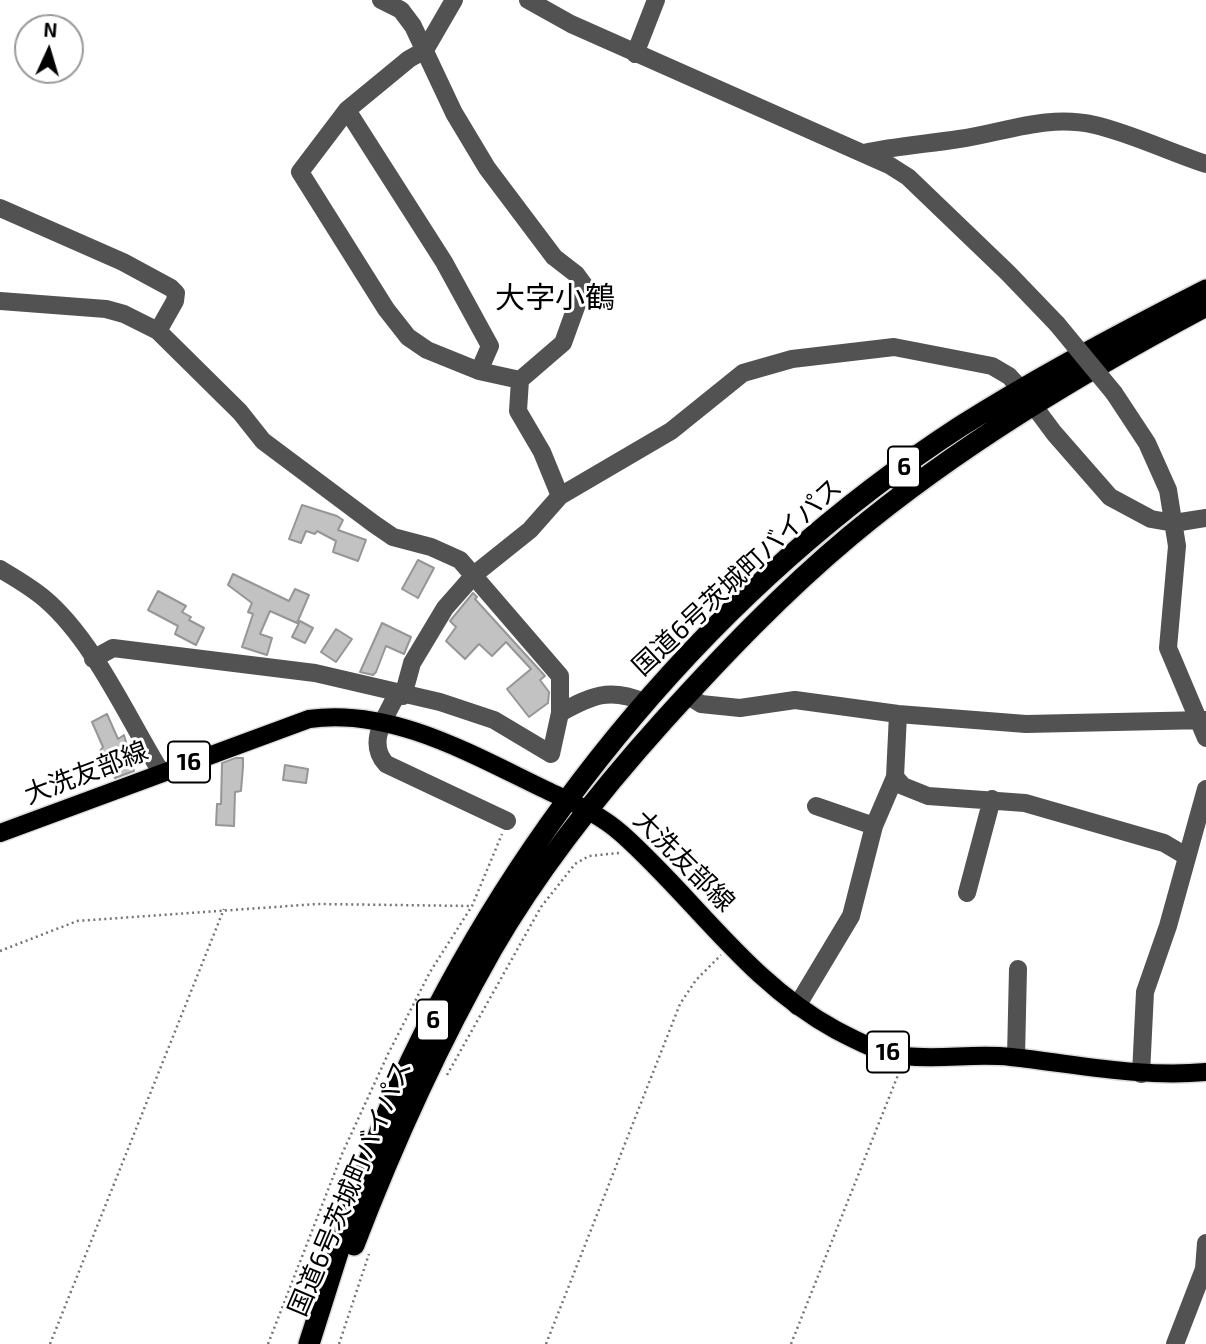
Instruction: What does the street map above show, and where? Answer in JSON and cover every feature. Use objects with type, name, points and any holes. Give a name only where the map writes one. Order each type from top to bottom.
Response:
[{"type":"highway","name":"国道6号茨城町バイパス","points":[[315,1344],[400,1130],[453,1021],[494,946],[615,774],[738,638],[851,535],[1108,339],[1206,290]]},
{"type":"highway","name":"国道6号茨城町バイパス","points":[[309,1344],[344,1230],[400,1084],[498,903],[568,800],[643,702],[712,632],[814,536],[960,427],[1028,398],[1206,306]]},
{"type":"main road","name":"大洗友部線","points":[[0,833],[309,719],[338,717],[383,723],[450,744],[568,800],[609,824],[642,852],[730,946],[797,1006],[862,1043],[904,1056],[981,1054],[1140,1074],[1206,1072]]},
{"type":"street","points":[[381,0],[401,10],[425,50],[454,113],[487,168],[554,257],[576,274],[584,285],[562,343],[520,380],[518,411],[542,452],[560,496]]},
{"type":"street","points":[[454,0],[425,50],[409,59],[347,110],[300,172],[386,309],[408,337],[427,350],[479,371],[520,380]]},
{"type":"street","points":[[528,0],[635,54],[864,153],[908,177],[1057,324],[1114,393],[1159,465],[1174,523],[1176,573],[1168,648],[1202,720],[1206,738]]},
{"type":"street","points":[[635,54],[656,0]]},
{"type":"street","points":[[347,110],[443,262],[490,346],[479,371]]},
{"type":"street","points":[[864,153],[897,145],[961,138],[1024,123],[1070,121],[1121,132],[1206,164]]},
{"type":"street","points":[[0,208],[123,262],[171,288],[176,293],[175,301],[158,331]]},
{"type":"street","points":[[0,301],[106,309],[158,331],[240,412],[263,440],[393,537],[449,554],[475,575],[560,676],[588,698]]},
{"type":"street","points":[[507,821],[386,764],[376,746],[383,723],[400,695],[412,663],[445,608],[475,575],[530,530],[560,496],[671,431],[743,373],[792,359],[894,346],[992,366],[1009,376],[1110,497],[1151,519],[1174,523],[1206,518]]},
{"type":"street","points":[[0,569],[30,587],[54,607],[93,659],[161,772]]},
{"type":"street","points":[[93,659],[113,648],[314,673],[400,695],[440,702],[494,720],[551,754],[560,713],[560,676]]},
{"type":"street","points":[[560,713],[588,698],[623,693],[643,702]]},
{"type":"street","points":[[687,695],[701,704],[740,708],[795,700],[898,713],[1026,724],[1202,720]]},
{"type":"street","points":[[797,1006],[851,916],[874,826],[895,778],[898,713]]},
{"type":"street","points":[[895,778],[903,786],[937,799],[992,799],[1025,803],[1164,843],[1186,856]]},
{"type":"street","points":[[1140,1074],[1145,992],[1168,926],[1206,789]]},
{"type":"street","points":[[967,893],[992,799]]},
{"type":"street","points":[[816,806],[874,826]]},
{"type":"street","points":[[1016,1057],[1018,968]]},
{"type":"street","points":[[1175,1344],[1205,1269],[1206,1243]]},
{"type":"path","points":[[443,1083],[541,907],[575,864],[589,856],[642,852]]},
{"type":"path","points":[[0,951],[77,921],[317,904],[472,906]]},
{"type":"path","points":[[50,1344],[224,909]]},
{"type":"path","points":[[546,1344],[680,1004],[696,980],[730,946]]},
{"type":"path","points":[[792,1344],[904,1056]]},
{"type":"path","points":[[339,1344],[373,1245]]},
{"type":"building","points":[[302,505],[337,516],[343,520],[338,530],[366,540],[358,561],[333,552],[336,541],[317,531],[315,534],[306,531],[301,543],[289,539]]},
{"type":"building","points":[[418,560],[434,568],[418,598],[402,589]]},
{"type":"building","points":[[233,574],[289,601],[295,589],[309,595],[297,623],[270,611],[260,634],[272,638],[267,655],[242,647],[253,614],[248,612],[252,603],[228,585]]},
{"type":"building","points":[[158,591],[186,606],[182,612],[191,617],[189,620],[204,628],[196,645],[175,634],[178,626],[148,610]]},
{"type":"building","points":[[473,593],[477,597],[475,599],[545,676],[540,680],[549,692],[548,703],[529,717],[507,689],[531,669],[506,642],[492,656],[479,644],[465,659],[446,641],[456,627],[450,621]]},
{"type":"building","points":[[300,621],[313,628],[305,643],[292,637]]},
{"type":"building","points":[[382,623],[411,637],[404,654],[386,646],[373,675],[360,672]]},
{"type":"building","points":[[336,629],[352,639],[336,662],[321,652]]},
{"type":"building","points":[[107,714],[118,739],[124,735],[134,771],[115,778],[100,751],[103,747],[92,722]]},
{"type":"building","points":[[243,758],[243,767],[241,791],[235,792],[234,826],[216,825],[217,804],[221,804],[222,763]]},
{"type":"building","points":[[285,765],[308,769],[306,783],[283,780]]},
{"type":"district","name":"大字小鶴","points":[[555,298]]}]
